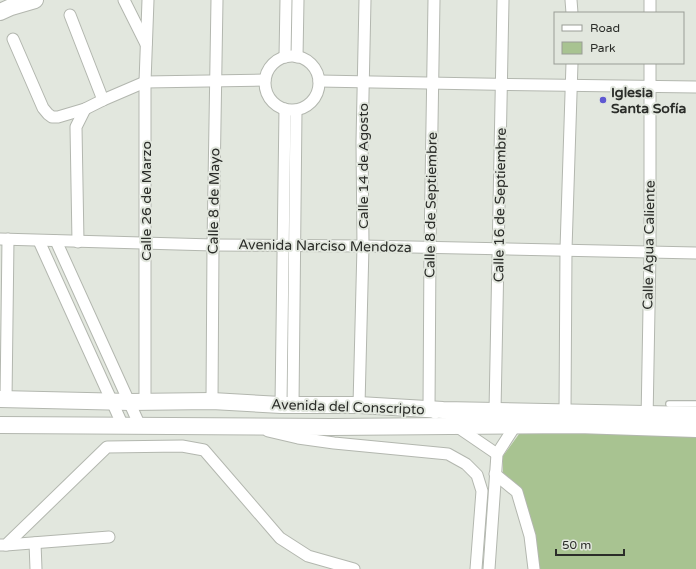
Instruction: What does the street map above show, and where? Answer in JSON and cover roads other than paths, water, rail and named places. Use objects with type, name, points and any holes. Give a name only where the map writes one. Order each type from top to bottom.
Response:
[{"type":"main road","points":[[0,4],[7,0]]},
{"type":"main road","points":[[0,12],[10,7],[35,0]]},
{"type":"main road","name":"Avenida del Conscripto","points":[[3,400],[113,402],[212,401],[246,404],[359,405],[429,409],[564,412],[696,428]]},
{"type":"main road","points":[[246,404],[246,426]]},
{"type":"main road","name":"Avenida del Conscripto","points":[[0,425],[331,427],[411,430],[456,426],[578,425],[647,421],[696,415]]},
{"type":"street","points":[[124,0],[147,47]]},
{"type":"street","name":"Calle 26 de Marzo","points":[[138,402],[146,243],[146,82],[148,0]]},
{"type":"street","name":"Calle 8 de Mayo","points":[[212,401],[217,0]]},
{"type":"street","points":[[285,57],[286,0]]},
{"type":"street","points":[[297,57],[298,0]]},
{"type":"street","name":"Calle 14 de Agosto","points":[[359,405],[363,246],[362,142],[366,0]]},
{"type":"street","name":"Calle 8 de Septiembre","points":[[429,409],[434,0]]},
{"type":"street","name":"Calle 16 de Septiembre","points":[[495,411],[503,0]]},
{"type":"street","points":[[572,0],[572,12]]},
{"type":"street","points":[[650,0],[650,12]]},
{"type":"street","points":[[70,16],[103,100]]},
{"type":"street","points":[[13,39],[43,108],[52,117],[58,117],[84,109],[146,82],[265,80]]},
{"type":"street","points":[[285,57],[297,57],[306,60],[312,65],[317,73],[319,81],[318,91],[313,100],[306,107],[296,110],[285,110],[276,105],[269,98],[265,80],[267,72],[278,60],[285,57]]},
{"type":"street","points":[[564,412],[566,249],[572,64]]},
{"type":"street","name":"Calle Agua Caliente","points":[[647,421],[650,252],[650,64]]},
{"type":"street","points":[[319,81],[696,87]]},
{"type":"street","points":[[78,242],[76,127],[84,109]]},
{"type":"street","points":[[285,110],[289,246]]},
{"type":"street","points":[[287,405],[289,246],[296,110]]},
{"type":"street","points":[[3,400],[4,239]]},
{"type":"street","name":"Avenida Narciso Mendoza","points":[[4,239],[213,245],[566,249],[696,253]]},
{"type":"street","points":[[39,241],[123,426]]},
{"type":"street","points":[[56,241],[138,402],[140,426]]},
{"type":"street","points":[[429,409],[496,454]]},
{"type":"street","points":[[246,426],[298,438],[334,443],[448,454],[466,464],[477,475],[482,491],[476,569]]},
{"type":"street","points":[[489,569],[496,454],[514,426]]},
{"type":"street","points":[[3,545],[107,447],[182,446],[204,450],[280,538],[308,556],[354,569]]},
{"type":"street","points":[[495,474],[516,492],[530,536],[534,569]]},
{"type":"street","points":[[3,545],[110,537]]},
{"type":"street","points":[[35,543],[36,569]]},
{"type":"lane","points":[[669,404],[696,404]]},
{"type":"lane","points":[[331,427],[343,432],[398,433]]},
{"type":"place","name":"Iglesia Santa Sofía","points":[[603,100]]}]
